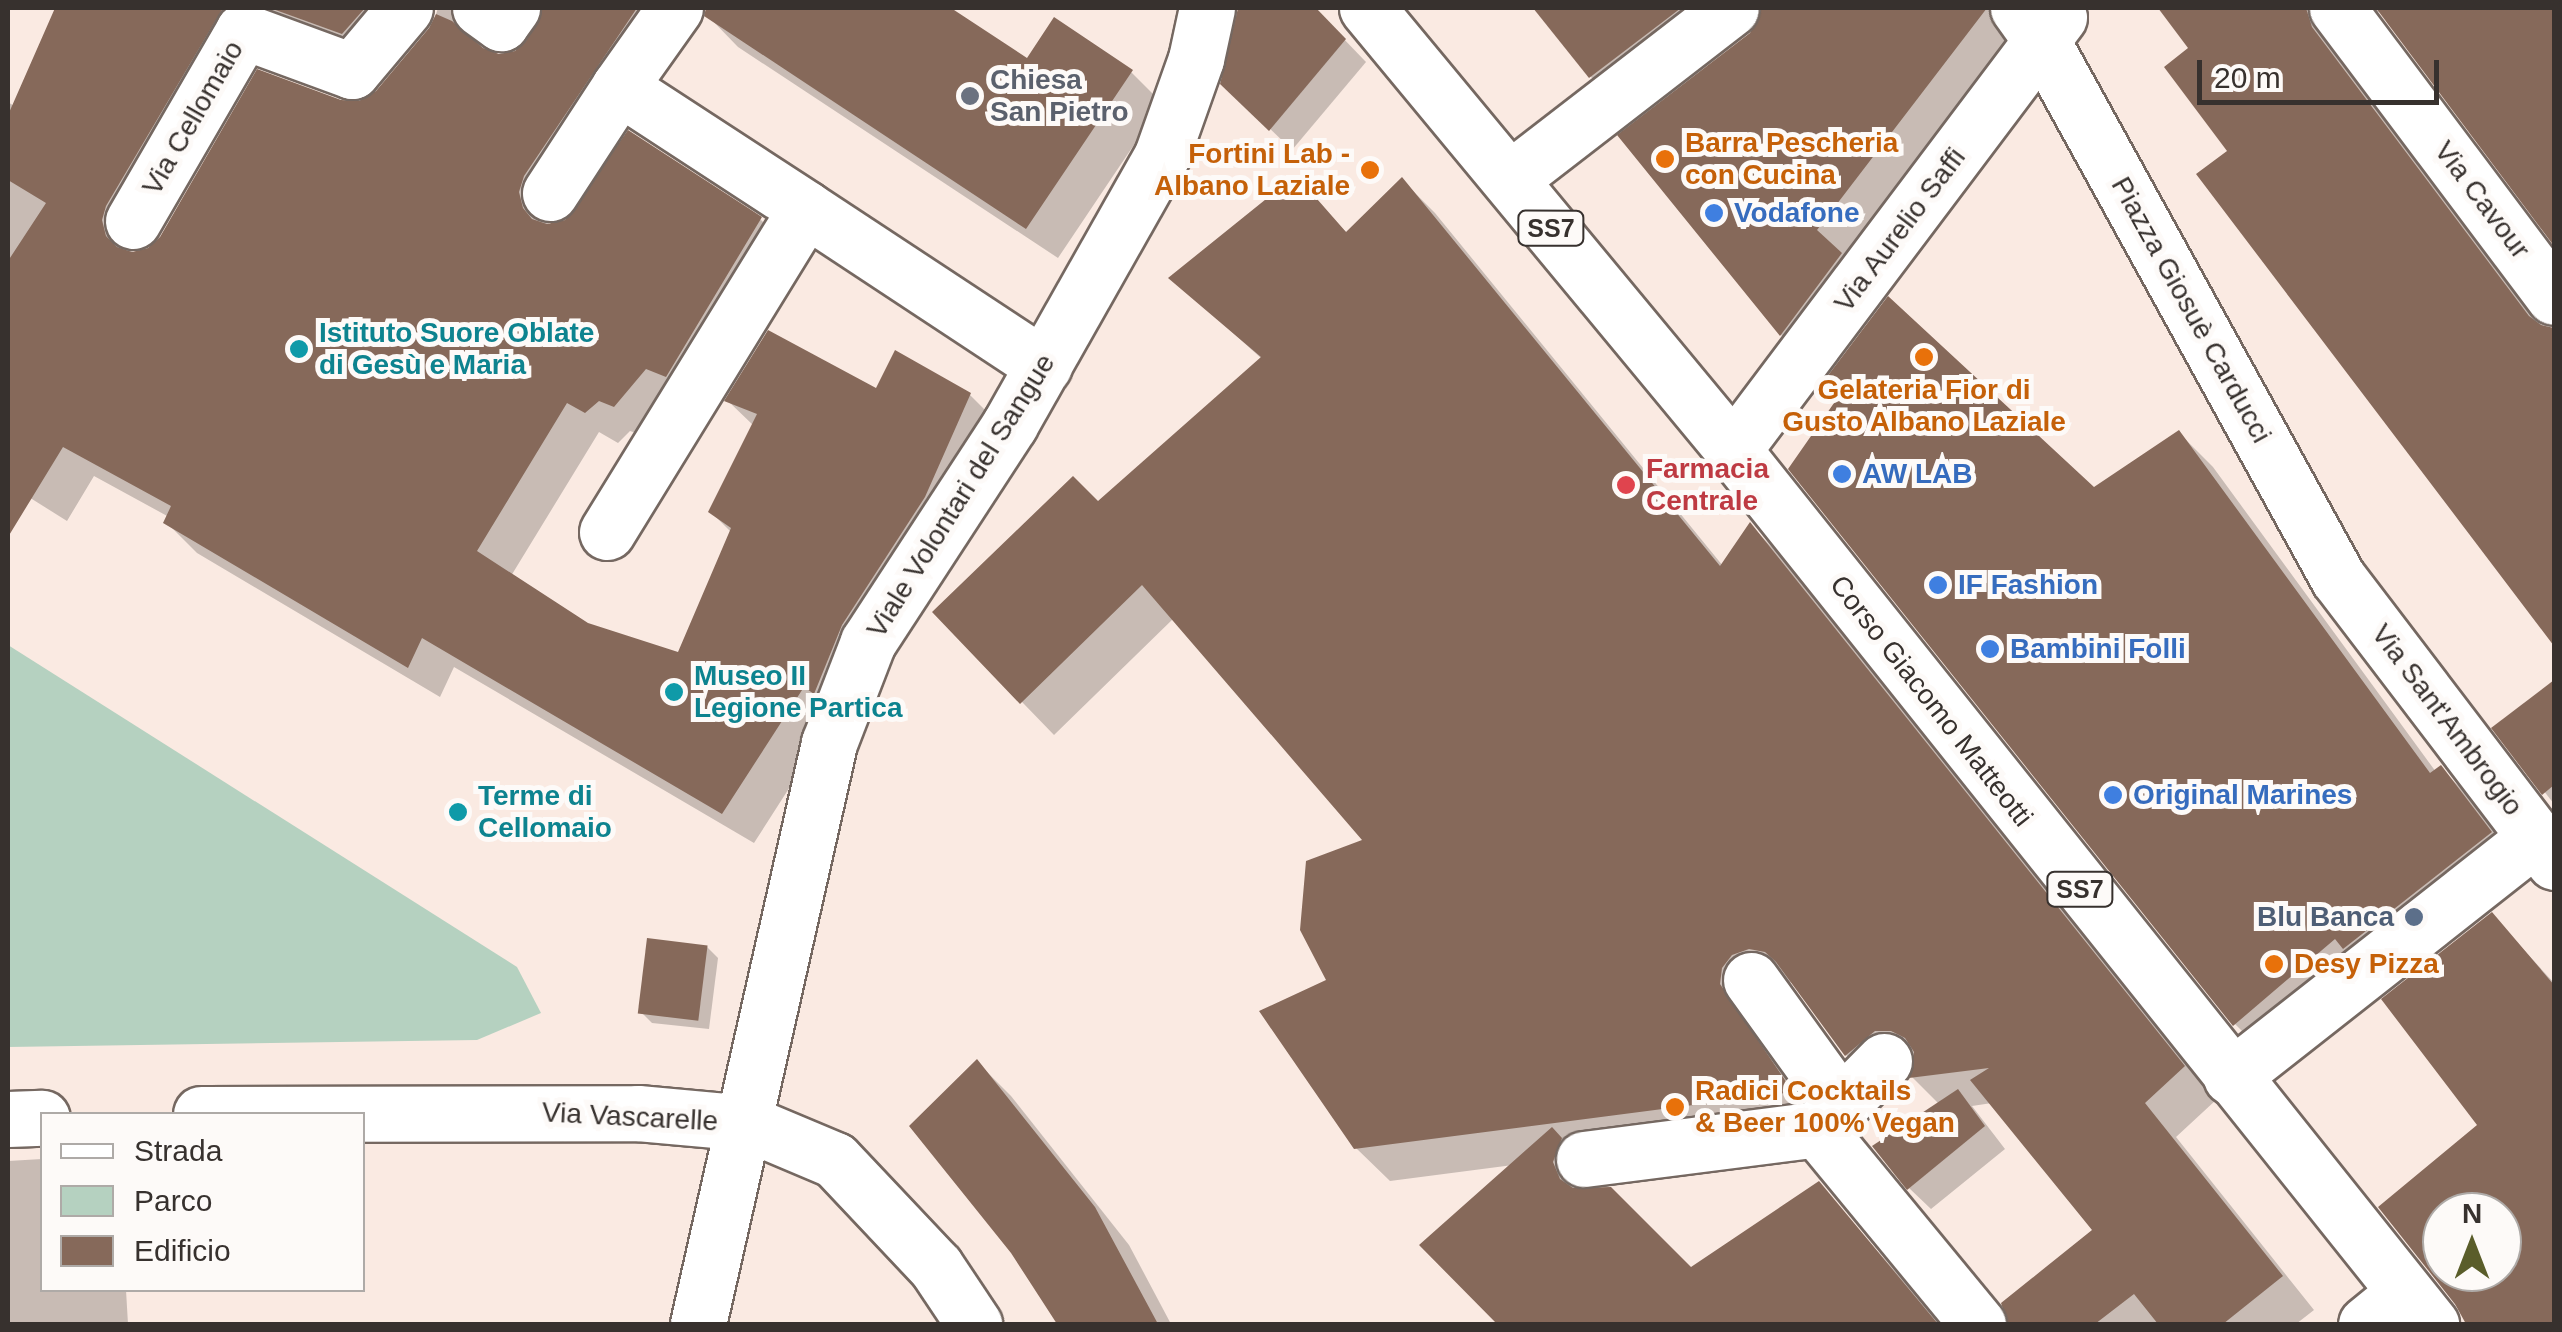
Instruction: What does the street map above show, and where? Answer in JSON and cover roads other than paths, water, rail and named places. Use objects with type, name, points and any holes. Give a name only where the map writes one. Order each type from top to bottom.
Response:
[{"type":"street","name":"Via Cellomaio","points":[[132,221],[243,31],[352,71],[405,8]]},
{"type":"street","points":[[480,8],[501,22],[512,8]]},
{"type":"street","points":[[550,193],[675,8]]},
{"type":"street","name":"Viale Volontari del Sangue","points":[[698,1324],[746,1124],[803,844],[828,744],[868,642],[1044,366],[1162,155],[1196,59],[1208,8]]},
{"type":"street","name":"SS7","points":[[1367,8],[1733,450]]},
{"type":"street","points":[[1510,180],[1731,8]]},
{"type":"street","name":"Via Cavour","points":[[2338,8],[2554,297]]},
{"type":"street","name":"Via Aurelio Saffi","points":[[1733,450],[2042,19]]},
{"type":"street","name":"Piazza Giosuè Carducci","points":[[2042,19],[2338,578]]},
{"type":"street","points":[[619,88],[1044,366]]},
{"type":"street","points":[[607,532],[806,209]]},
{"type":"street","name":"Corso Giacomo Matteotti","points":[[1733,450],[2231,1078],[2400,1314]]},
{"type":"street","name":"Via Sant'Ambrogio","points":[[2338,578],[2545,849]]},
{"type":"street","points":[[2231,1078],[2545,849]]},
{"type":"street","points":[[1750,980],[1829,1117],[1978,1324]]},
{"type":"street","points":[[1584,1158],[1829,1117],[1884,1061]]},
{"type":"street","name":"Via Vascarelle","points":[[365,1114],[638,1113],[746,1124],[835,1160],[936,1267],[974,1324]]},
{"type":"street","points":[[8,1119],[40,1118]]},
{"type":"place","name":"Chiesa San Pietro","points":[[970,96]]},
{"type":"place","name":"Barra Pescheria con Cucina","points":[[1665,159]]},
{"type":"place","name":"Fortini Lab - Albano Laziale","points":[[1370,170]]},
{"type":"place","name":"Vodafone","points":[[1714,213]]},
{"type":"place","name":"Istituto Suore Oblate di Gesù e Maria","points":[[299,349]]},
{"type":"place","name":"Gelateria Fior di Gusto Albano Laziale","points":[[1924,357]]},
{"type":"place","name":"AW LAB","points":[[1842,474]]},
{"type":"place","name":"Farmacia Centrale","points":[[1626,485]]},
{"type":"place","name":"IF Fashion","points":[[1938,585]]},
{"type":"place","name":"Bambini Folli","points":[[1990,649]]},
{"type":"place","name":"Museo II Legione Partica","points":[[674,692]]},
{"type":"place","name":"Original Marines","points":[[2113,795]]},
{"type":"place","name":"Terme di Cellomaio","points":[[458,812]]},
{"type":"place","name":"Blu Banca","points":[[2414,917]]},
{"type":"place","name":"Desy Pizza","points":[[2274,964]]},
{"type":"place","name":"Radici Cocktails & Beer 100% Vegan","points":[[1675,1107]]}]
